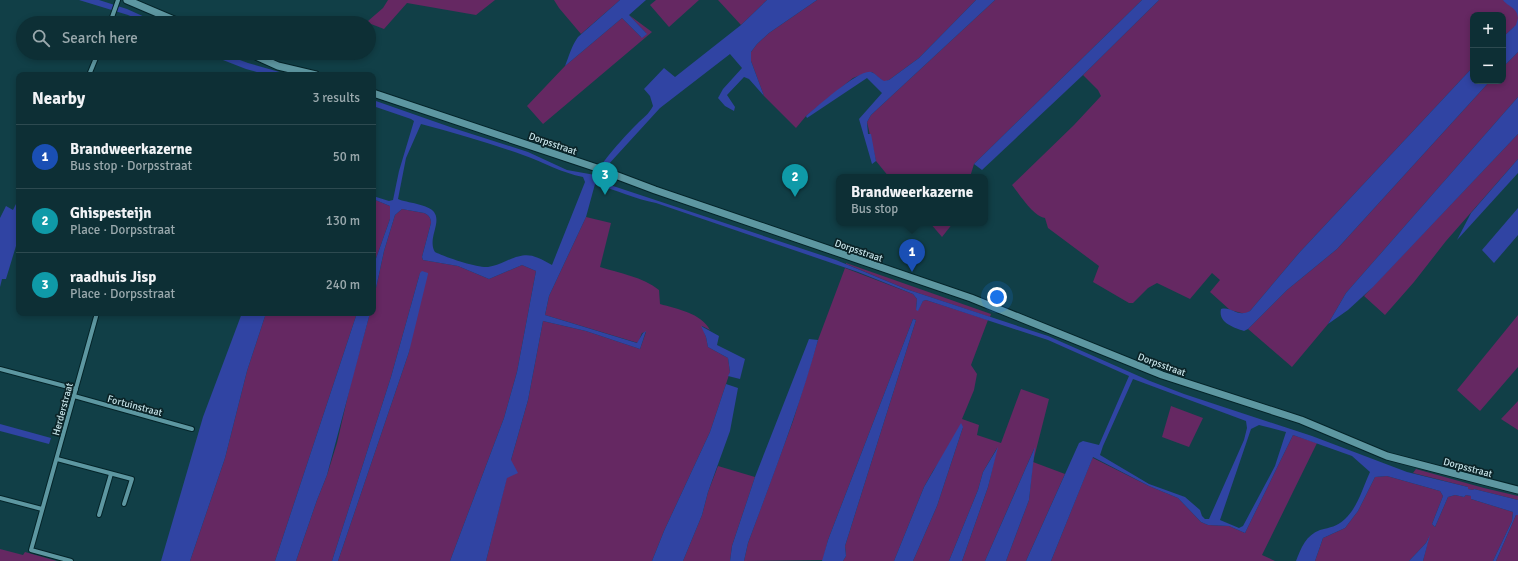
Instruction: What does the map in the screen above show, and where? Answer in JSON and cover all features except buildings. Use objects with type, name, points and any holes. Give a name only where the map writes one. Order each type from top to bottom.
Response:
[{"type":"street","points":[[127,0],[165,16]]},
{"type":"street","points":[[113,16],[117,2]]},
{"type":"street","points":[[90,72],[95,60]]},
{"type":"street","points":[[265,60],[278,66],[303,72]]},
{"type":"street","name":"Dorpsstraat","points":[[376,94],[594,167],[655,190],[971,298],[1162,375],[1301,420],[1387,456],[1518,490]]},
{"type":"street","name":"Herderstraat","points":[[71,561],[31,550],[96,316]]},
{"type":"street","points":[[0,369],[76,389]]},
{"type":"street","name":"Fortuinstraat","points":[[74,396],[192,429]]},
{"type":"street","points":[[57,459],[132,479],[124,504]]},
{"type":"street","points":[[100,515],[111,474]]},
{"type":"street","points":[[0,498],[42,509]]},
{"type":"shaded area","points":[[79,0],[99,0],[127,9],[142,16],[128,15]]},
{"type":"shaded area","points":[[388,0],[495,0],[476,15],[407,3],[384,29],[376,26],[376,16],[374,16],[383,8]]},
{"type":"shaded area","points":[[554,0],[620,0],[581,34]]},
{"type":"shaded area","points":[[620,0],[646,0],[629,15],[647,34],[642,38],[622,18],[565,66],[572,47],[578,37]]},
{"type":"shaded area","points":[[656,0],[699,0],[669,27],[650,5]]},
{"type":"shaded area","points":[[718,0],[767,0],[741,25]]},
{"type":"shaded area","points":[[767,0],[817,0],[769,33],[751,52],[751,61],[764,96],[749,79],[744,77],[727,95],[735,107],[734,111],[725,106],[718,98],[723,89],[742,68],[730,54],[660,108],[607,166],[600,176],[604,183],[836,260],[906,289],[1048,336],[1150,381],[1184,394],[1312,436],[1407,472],[1468,487],[1468,489],[1474,489],[1518,500],[1518,515],[1516,515],[1496,561],[1493,561],[1512,521],[1513,512],[1471,499],[1471,496],[1466,495],[1464,497],[1455,495],[1448,497],[1435,527],[1432,524],[1443,496],[1440,491],[1387,476],[1375,477],[1358,511],[1345,528],[1323,538],[1315,561],[1296,561],[1302,547],[1311,535],[1315,532],[1342,522],[1350,514],[1357,503],[1370,472],[1352,456],[1293,435],[1245,533],[1229,526],[1208,525],[1201,522],[1178,498],[1149,486],[1093,457],[1051,561],[1026,561],[1079,443],[1083,441],[1099,445],[1129,376],[1048,340],[926,300],[923,301],[918,311],[916,310],[917,299],[913,294],[858,272],[656,203],[595,184],[586,217],[549,296],[545,315],[637,343],[646,331],[640,349],[586,331],[543,321],[528,400],[511,460],[518,473],[507,478],[486,561],[450,561],[504,418],[517,372],[536,271],[522,265],[489,279],[458,266],[423,260],[422,257],[431,223],[430,218],[424,213],[402,209],[395,215],[384,251],[376,288],[376,259],[390,219],[390,206],[376,200],[376,197],[389,201],[393,200],[399,171],[414,121],[376,107],[376,101],[528,152],[567,170],[595,175],[614,149],[648,114],[653,106],[650,96],[644,89],[664,68],[675,77],[741,25]],"holes":[[[421,124],[498,146],[568,173],[583,177],[585,182],[552,265],[539,258],[525,255],[495,265],[483,267],[461,262],[435,252],[433,242],[436,216],[434,212],[422,205],[398,199],[406,158]],[[1133,379],[1246,421],[1247,428],[1244,440],[1209,519],[1205,519],[1200,510],[1185,497],[1149,484],[1100,455]],[[1259,425],[1286,432],[1275,466],[1243,526],[1239,528],[1220,520],[1251,429]]]},
{"type":"shaded area","points":[[817,0],[976,0],[919,58],[889,80],[884,82],[872,72],[853,78],[806,116],[796,128],[764,96],[751,61],[751,52],[769,33]]},
{"type":"shaded area","points":[[976,0],[995,0],[871,115],[867,122],[868,134],[871,134],[876,161],[872,164],[859,119],[882,93],[867,78],[807,118],[806,116],[857,76],[871,72],[884,81],[889,80],[919,58]]},
{"type":"shaded area","points":[[995,0],[1142,0],[974,164],[971,174],[887,174],[876,161],[867,122],[871,115]]},
{"type":"shaded area","points":[[1142,0],[1159,0],[1083,75],[982,170],[974,164]]},
{"type":"shaded area","points":[[1159,0],[1518,0],[1518,29],[1514,27],[1506,34],[1506,12],[1470,12],[1470,70],[1299,253],[1250,311],[1245,314],[1230,310],[1210,292],[1220,280],[1212,273],[1190,299],[1157,283],[1148,288],[1133,303],[1129,303],[1093,282],[1099,266],[1048,228],[1045,218],[1031,209],[1012,185],[1074,125],[1101,96],[1098,90],[1083,75]]},
{"type":"shaded area","points":[[1503,0],[1518,0],[1518,18],[1514,9]]},
{"type":"shaded area","points":[[629,15],[652,32],[543,124],[527,106],[565,66],[622,18],[641,37],[646,33]]},
{"type":"shaded area","points":[[1518,18],[1518,52],[1506,64],[1506,34],[1516,25]]},
{"type":"shaded area","points":[[1518,52],[1518,97],[1346,293],[1328,324],[1292,367],[1248,329],[1287,290],[1337,249],[1487,84],[1506,84],[1506,64]]},
{"type":"shaded area","points":[[223,60],[240,60],[280,72],[257,72]]},
{"type":"shaded area","points":[[1470,70],[1470,84],[1487,84],[1337,249],[1287,290],[1248,329],[1244,331],[1227,324],[1224,321],[1221,314],[1221,309],[1228,309],[1238,313],[1250,311],[1299,253]]},
{"type":"shaded area","points":[[1518,97],[1518,134],[1373,287],[1348,310],[1328,324],[1346,293]]},
{"type":"shaded area","points":[[1518,134],[1518,159],[1446,241],[1414,282],[1385,315],[1364,296]]},
{"type":"shaded area","points":[[1518,159],[1518,173],[1457,240],[1471,213]]},
{"type":"shaded area","points":[[376,200],[390,206],[390,219],[376,259]]},
{"type":"shaded area","points":[[16,204],[16,246],[6,279],[2,279],[0,287],[0,218],[6,206],[13,210]]},
{"type":"shaded area","points":[[1518,208],[1518,235],[1494,263],[1482,250]]},
{"type":"shaded area","points":[[402,209],[424,213],[430,218],[431,223],[422,257],[423,260],[458,266],[489,279],[522,265],[536,271],[517,372],[504,418],[450,561],[338,561],[409,352],[420,273],[391,377],[332,561],[296,561],[337,443],[351,382],[369,316],[376,316],[376,288],[384,251],[395,215]]},
{"type":"shaded area","points":[[586,217],[611,223],[600,267],[646,282],[659,290],[660,304],[688,312],[701,319],[710,330],[702,326],[708,347],[728,358],[730,372],[710,432],[664,531],[652,561],[486,561],[511,460],[528,400],[543,321],[586,331],[640,349],[646,332],[642,333],[638,343],[545,315],[549,296]]},
{"type":"shaded area","points":[[933,226],[951,226],[942,237]]},
{"type":"shaded area","points":[[846,263],[991,314],[990,317],[906,289]]},
{"type":"shaded area","points":[[845,268],[913,294],[917,299],[916,310],[918,310],[923,301],[926,300],[988,320],[971,365],[977,374],[974,390],[962,419],[979,425],[977,435],[1001,443],[1021,389],[1049,399],[1033,462],[1065,474],[1026,561],[1006,561],[1029,500],[1034,449],[985,561],[962,561],[988,487],[997,448],[983,472],[978,490],[949,561],[913,561],[937,506],[963,427],[924,487],[894,561],[843,561],[846,556],[845,546],[916,320],[913,319],[828,540],[823,560],[744,561],[748,543],[793,421],[818,340]]},
{"type":"shaded area","points":[[422,271],[428,274],[409,352],[338,561],[332,561],[391,377],[420,273]]},
{"type":"shaded area","points":[[1518,315],[1518,367],[1480,411],[1457,390]]},
{"type":"shaded area","points":[[241,316],[265,316],[247,371],[225,458],[190,561],[161,561],[203,417]]},
{"type":"shaded area","points":[[265,316],[356,316],[275,561],[190,561],[225,458],[247,371]]},
{"type":"shaded area","points":[[356,316],[369,316],[327,475],[296,561],[275,561]]},
{"type":"shaded area","points":[[913,319],[916,320],[845,546],[846,556],[843,561],[822,561],[828,540]]},
{"type":"shaded area","points":[[701,326],[719,336],[717,345],[745,359],[740,379],[728,376],[730,372],[728,358],[708,347],[706,337]]},
{"type":"shaded area","points":[[809,339],[818,340],[811,366],[776,468],[748,543],[744,561],[730,561],[732,546],[755,477]]},
{"type":"shaded area","points":[[726,384],[738,388],[730,431],[708,492],[702,515],[683,561],[652,561],[664,531],[710,432]]},
{"type":"shaded area","points":[[1518,401],[1518,430],[1501,419]]},
{"type":"shaded area","points":[[1171,406],[1203,418],[1189,447],[1162,437]]},
{"type":"shaded area","points":[[961,423],[963,427],[937,506],[913,561],[894,561],[924,487]]},
{"type":"shaded area","points":[[0,424],[51,438],[49,444],[0,431]]},
{"type":"shaded area","points":[[1293,435],[1317,443],[1262,555],[1275,561],[1051,561],[1094,454],[1093,458],[1149,486],[1178,498],[1201,522],[1208,525],[1229,526],[1245,533]]},
{"type":"shaded area","points":[[998,447],[988,487],[962,561],[949,561],[978,490],[983,472]]},
{"type":"shaded area","points":[[1035,447],[1029,500],[1006,561],[985,561]]},
{"type":"shaded area","points":[[718,466],[755,477],[732,546],[730,561],[683,561],[702,515],[708,492]]},
{"type":"shaded area","points":[[1416,469],[1518,496],[1518,500],[1474,489],[1467,489],[1468,487],[1413,473]]},
{"type":"shaded area","points":[[1387,476],[1440,491],[1443,496],[1432,524],[1435,527],[1448,497],[1455,495],[1464,497],[1466,495],[1471,496],[1471,499],[1513,512],[1512,521],[1493,561],[1423,561],[1429,537],[1426,543],[1409,561],[1315,561],[1323,538],[1345,528],[1358,511],[1375,477]]},
{"type":"shaded area","points":[[1516,515],[1518,515],[1518,561],[1496,561]]},
{"type":"shaded area","points":[[1430,535],[1423,561],[1409,561],[1426,543]]},
{"type":"shaded area","points":[[0,549],[23,555],[25,552],[57,561],[0,561]]},
{"type":"place","name":"raadhuis Jisp","points":[[605,195]]},
{"type":"place","name":"Ghispesteijn","points":[[795,197]]},
{"type":"place","name":"Brandweerkazerne","points":[[912,272]]}]
